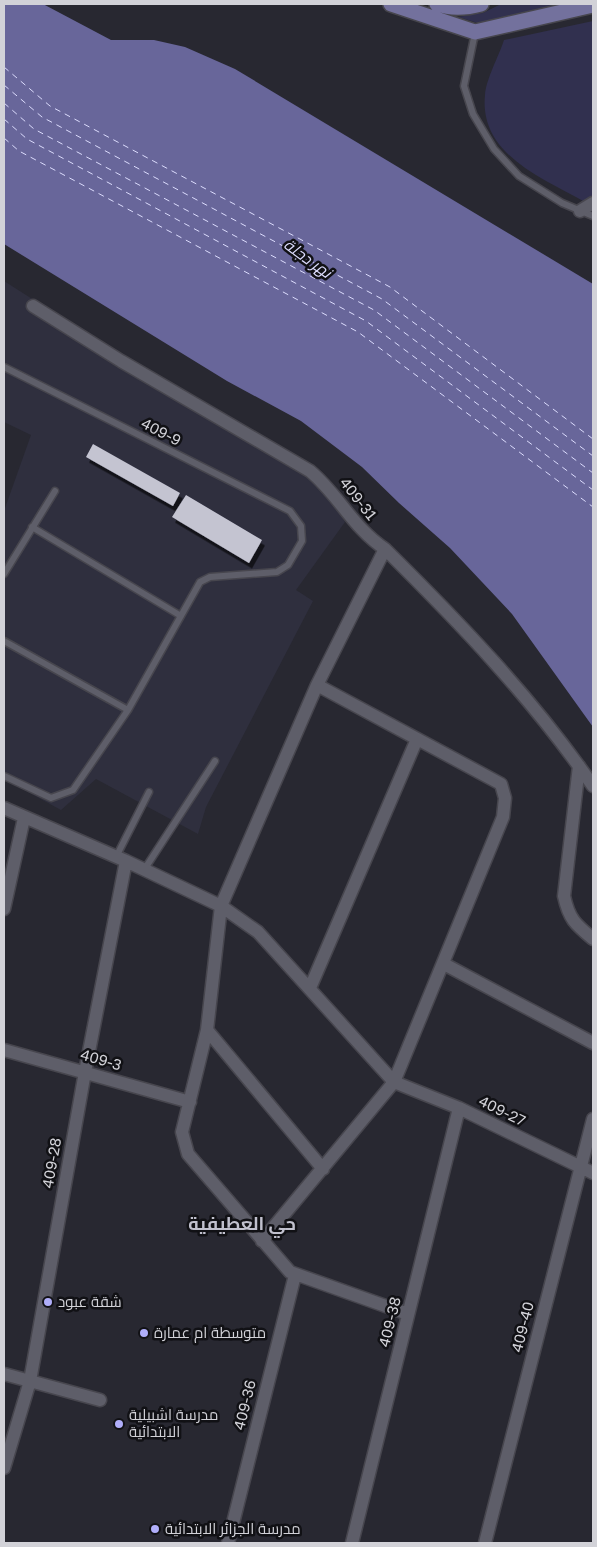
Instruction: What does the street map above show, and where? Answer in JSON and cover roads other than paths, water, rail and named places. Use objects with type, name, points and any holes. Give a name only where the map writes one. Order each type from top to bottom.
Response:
[{"type":"main road","points":[[391,4],[476,32],[593,5]]},
{"type":"main road","points":[[437,4],[448,8],[470,7],[481,4]]},
{"type":"street","points":[[580,211],[593,203]]},
{"type":"street","name":"409-31","points":[[33,306],[121,361],[310,470],[326,484],[356,525],[370,540],[385,549],[498,666],[580,766],[593,786]]},
{"type":"street","points":[[385,549],[317,685],[221,906],[207,1030],[182,1132],[188,1154],[262,1241],[294,1275],[408,1314]]},
{"type":"street","points":[[262,1241],[394,1082],[503,817],[505,798],[501,784],[317,685]]},
{"type":"street","points":[[310,988],[417,739]]},
{"type":"street","points":[[580,766],[564,896],[568,913],[574,924],[593,939]]},
{"type":"street","points":[[4,808],[121,859],[221,906],[258,932],[394,1082]]},
{"type":"street","points":[[4,909],[6,887],[24,818]]},
{"type":"street","name":"409-28","points":[[4,1468],[30,1381],[121,859]]},
{"type":"street","points":[[444,964],[593,1043]]},
{"type":"street","points":[[207,1030],[323,1169]]},
{"type":"street","name":"409-3","points":[[4,1050],[190,1102]]},
{"type":"street","name":"409-27","points":[[394,1082],[459,1108],[593,1173]]},
{"type":"street","name":"409-38","points":[[352,1543],[459,1108]]},
{"type":"street","name":"409-40","points":[[485,1543],[593,1120]]},
{"type":"street","name":"409-36","points":[[228,1543],[294,1275]]},
{"type":"street","points":[[4,1374],[100,1400]]},
{"type":"lane","points":[[476,32],[464,86],[473,114],[490,142],[519,176],[562,203],[593,216]]},
{"type":"lane","name":"409-9","points":[[4,367],[290,511],[301,526],[302,541],[288,565],[277,572],[210,577],[200,582],[181,616]]},
{"type":"lane","points":[[4,574],[55,491]]},
{"type":"lane","points":[[4,776],[51,798],[73,790],[128,710],[181,616],[32,527]]},
{"type":"lane","points":[[4,641],[128,710]]},
{"type":"lane","points":[[144,870],[215,761]]},
{"type":"lane","points":[[121,859],[149,792]]},
{"type":"water","name":"نهر دجلة","points":[[4,4],[43,4],[111,40],[154,40],[185,47],[235,69],[593,284],[593,727],[512,614],[450,548],[362,467],[301,421],[227,381],[4,244]]},
{"type":"place","name":"شقة عبود","points":[[48,1302]]},
{"type":"place","name":"متوسطة ام عمارة","points":[[144,1333]]},
{"type":"place","name":"مدرسة اشبيلية الابتدائية","points":[[119,1424]]},
{"type":"place","name":"مدرسة الجزائر الابتدائية","points":[[155,1529]]},
{"type":"district","name":"حي العطيفية","points":[[242,1224]]}]
